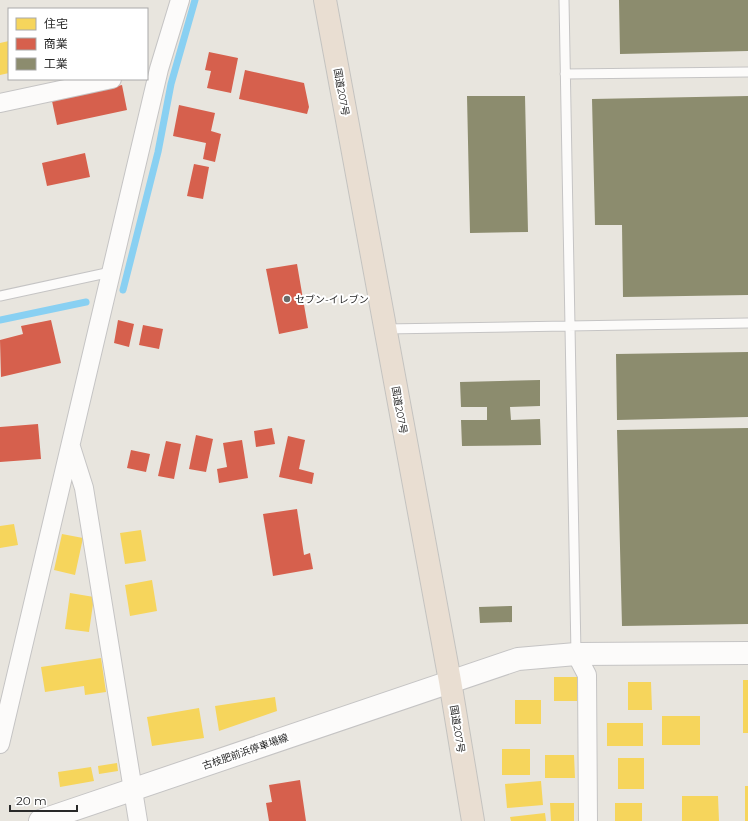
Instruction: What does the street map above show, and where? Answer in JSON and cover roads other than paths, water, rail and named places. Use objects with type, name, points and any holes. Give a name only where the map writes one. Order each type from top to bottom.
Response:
[{"type":"highway","name":"国道207号","points":[[325,0],[450,681],[473,821]]},
{"type":"main road","name":"古枝肥前浜停車場線","points":[[40,821],[518,659],[576,654],[748,653]]},
{"type":"street","points":[[0,744],[111,272],[153,70],[180,0]]},
{"type":"street","points":[[0,103],[107,80]]},
{"type":"street","points":[[71,446],[84,488],[138,821]]},
{"type":"street","points":[[576,654],[587,675],[588,821]]},
{"type":"lane","points":[[564,0],[576,654]]},
{"type":"lane","points":[[565,74],[748,72]]},
{"type":"lane","points":[[0,296],[111,272]]},
{"type":"lane","points":[[385,329],[748,323]]},
{"type":"waterway","points":[[123,290],[158,152],[171,84],[195,0]]},
{"type":"waterway","points":[[0,320],[86,302]]},
{"type":"place","name":"セブン-イレブン","points":[[287,299]]}]
